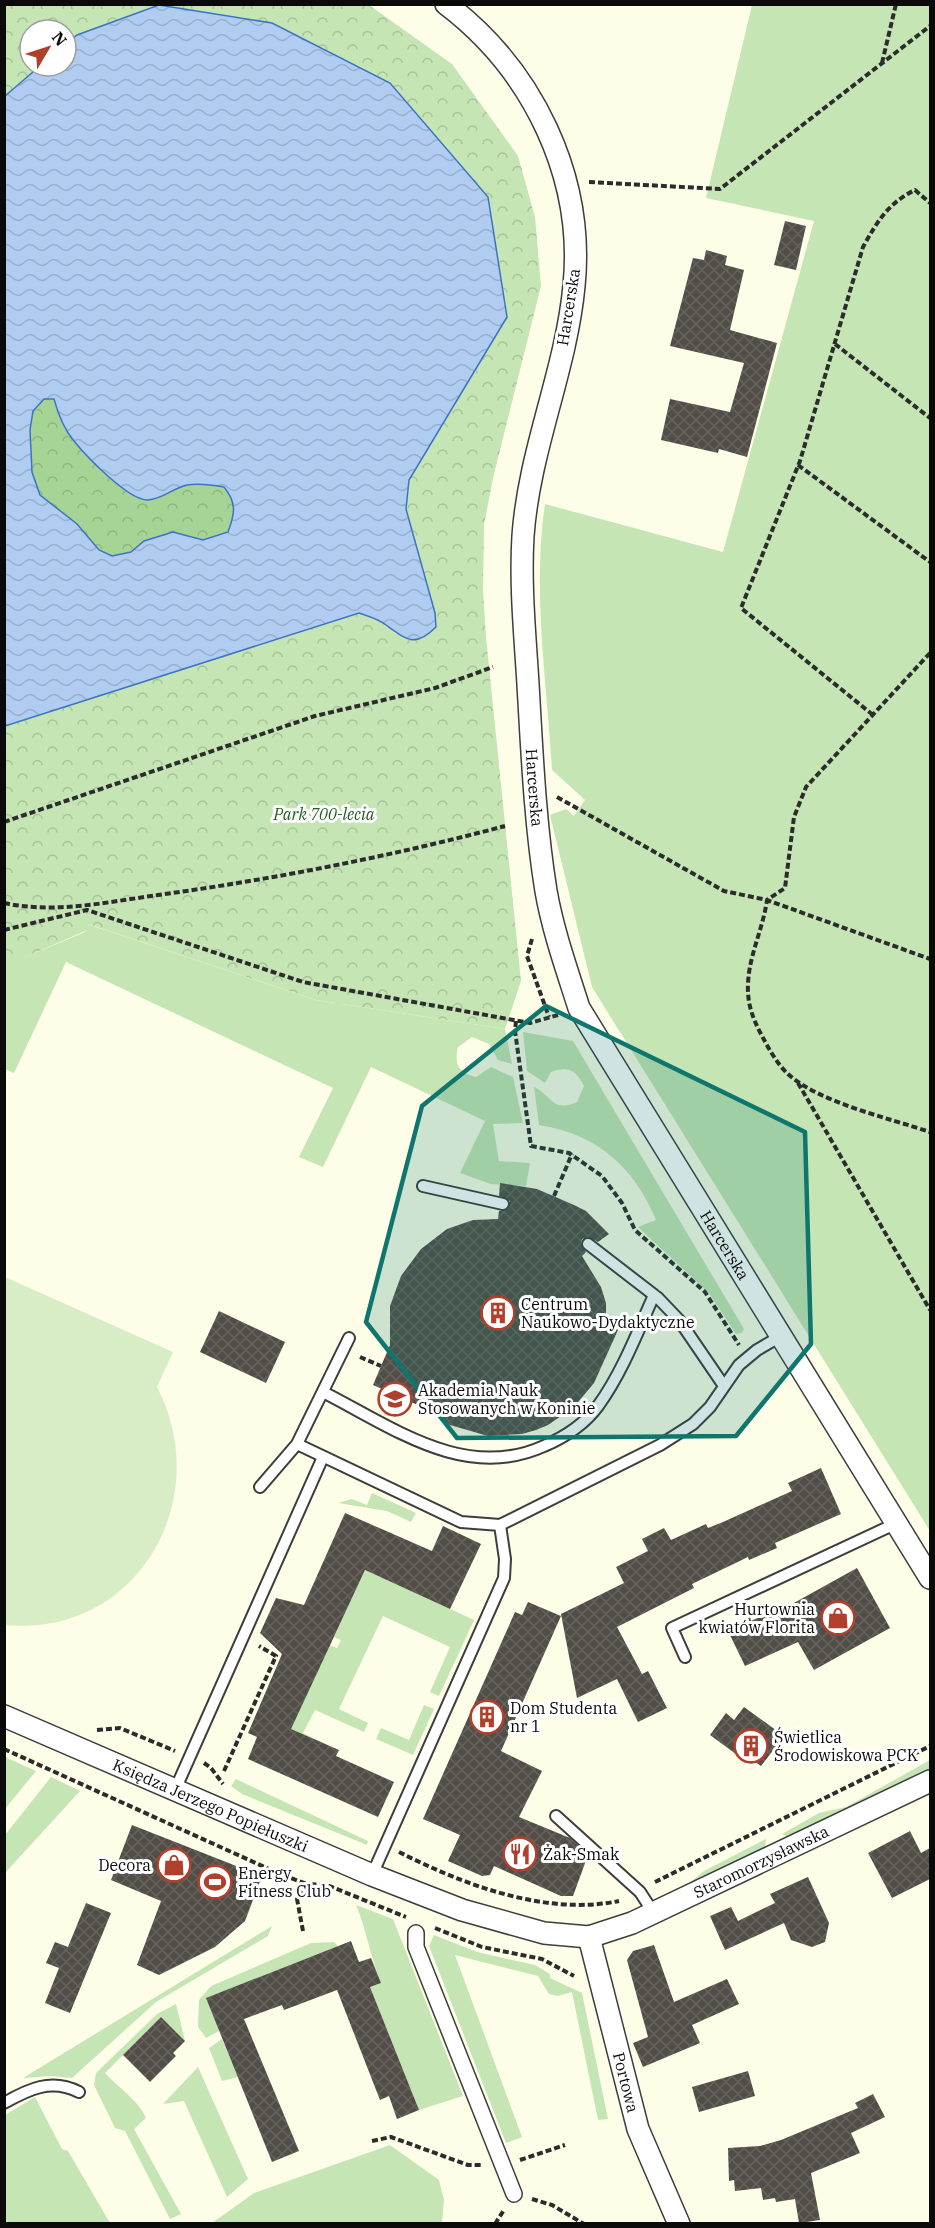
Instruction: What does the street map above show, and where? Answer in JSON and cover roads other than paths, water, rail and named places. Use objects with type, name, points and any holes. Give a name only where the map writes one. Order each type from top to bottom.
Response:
[{"type":"street","name":"Harcerska","points":[[446,4],[483,37],[527,93],[546,125],[567,181],[574,218],[574,287],[563,343],[539,436],[523,536],[523,589],[535,794],[547,893],[579,1008],[930,1578]]},
{"type":"street","name":"Księdza Jerzego Popiełuszki","points":[[4,1716],[372,1875],[500,1922],[544,1933],[589,1937]]},
{"type":"street","name":"Staromorzysławska","points":[[589,1937],[653,1912],[930,1781]]},
{"type":"street","points":[[422,1929],[416,1947],[514,2194]]},
{"type":"street","name":"Portowa","points":[[589,1937],[638,2129],[679,2223]]},
{"type":"lane","points":[[423,1186],[503,1204]]},
{"type":"lane","points":[[588,1244],[654,1295],[679,1320],[724,1386]]},
{"type":"lane","points":[[323,1392],[441,1450],[488,1460],[509,1459],[556,1441],[586,1420],[608,1390],[654,1295]]},
{"type":"lane","points":[[297,1444],[461,1522],[500,1525],[660,1445],[698,1420],[747,1357],[781,1336]]},
{"type":"lane","points":[[260,1487],[297,1444],[349,1338]]},
{"type":"lane","points":[[175,1790],[323,1457]]},
{"type":"lane","points":[[686,1657],[672,1628],[897,1523]]},
{"type":"lane","points":[[372,1875],[504,1578],[505,1559],[500,1525]]},
{"type":"lane","points":[[556,1816],[640,1892],[653,1912]]},
{"type":"lane","points":[[4,2103],[31,2087],[66,2085],[79,2092]]},
{"type":"water","points":[[159,5],[272,23],[390,83],[488,197],[507,317],[409,480],[406,509],[435,613],[436,627],[429,634],[411,640],[380,621],[359,613],[5,726],[5,96],[26,78],[78,78],[78,35]],"holes":[[[44,399],[54,399],[70,436],[98,467],[119,486],[140,498],[153,499],[187,485],[224,487],[234,508],[228,532],[203,540],[173,532],[144,541],[131,552],[112,556],[99,550],[77,524],[40,495],[32,472],[30,430],[33,411]]]},
{"type":"place","name":"Centrum Naukowo-Dydaktyczne","points":[[498,1313]]},
{"type":"place","name":"Akademia Nauk Stosowanych w Koninie","points":[[395,1399]]},
{"type":"place","name":"Hurtownia kwiatów Florita","points":[[838,1618]]},
{"type":"place","name":"Dom Studenta nr 1","points":[[487,1717]]},
{"type":"place","name":"Świetlica Środowiskowa PCK","points":[[751,1746]]},
{"type":"place","name":"Żak-Smak","points":[[520,1854]]},
{"type":"place","name":"Decora","points":[[174,1865]]},
{"type":"place","name":"Energy Fitness Club","points":[[215,1882]]},
{"type":"park label","name":"Park 700-lecia","points":[[324,814]]}]
